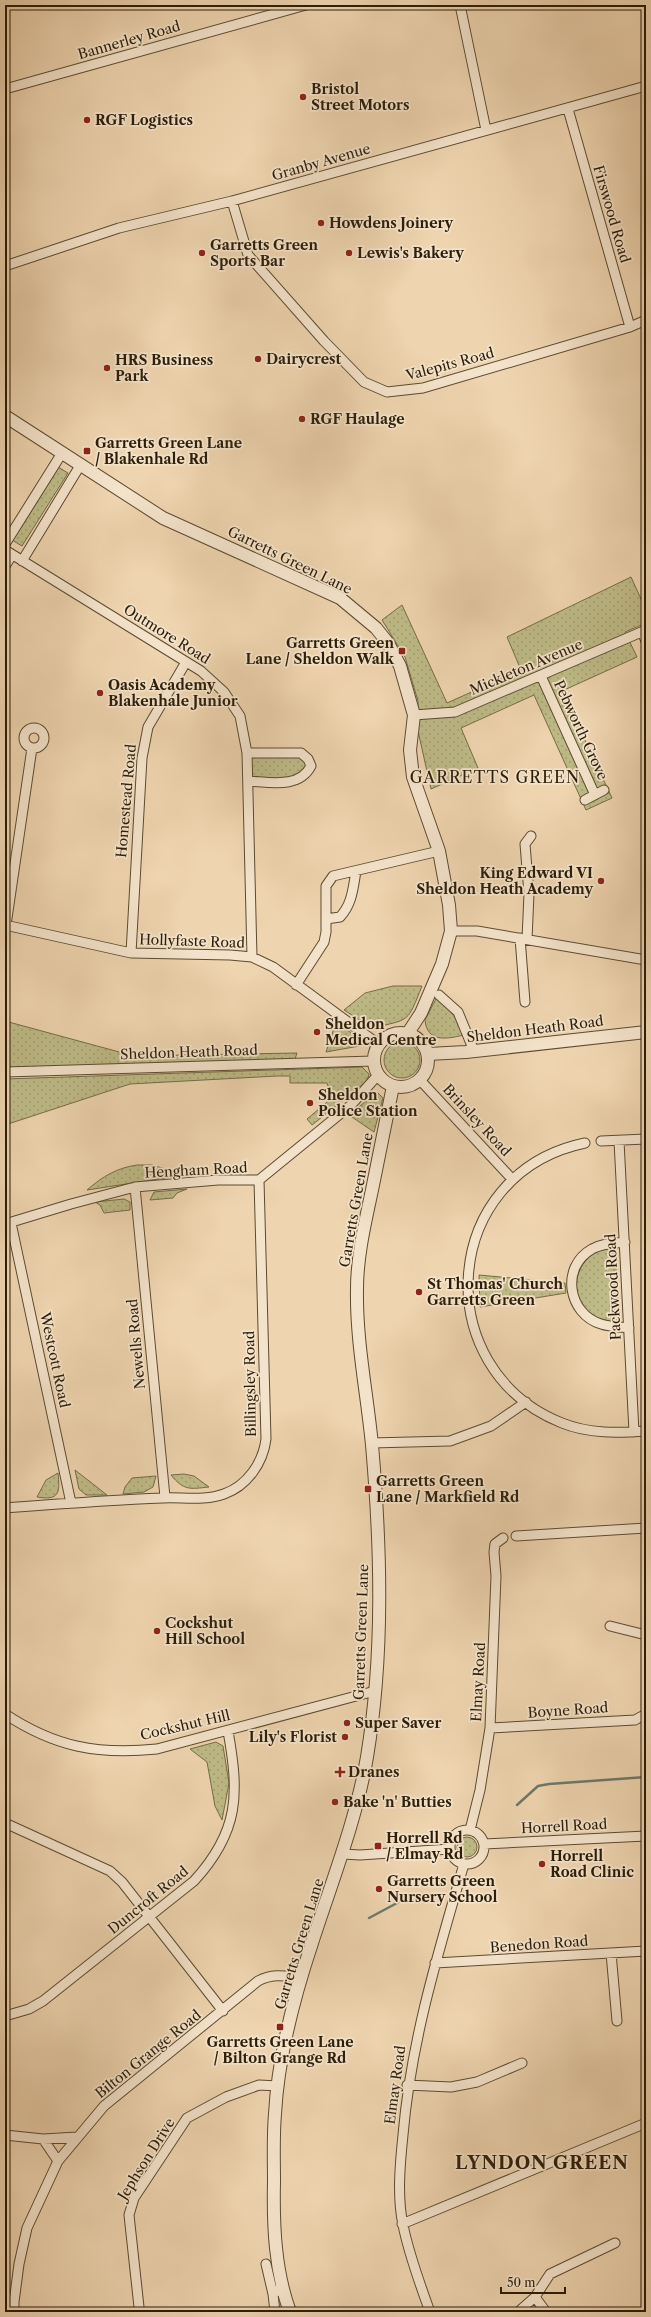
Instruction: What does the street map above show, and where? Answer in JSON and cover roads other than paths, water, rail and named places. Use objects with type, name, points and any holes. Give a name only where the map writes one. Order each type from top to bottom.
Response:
[{"type":"street","name":"Bannerley Road","points":[[5,89],[306,5]]},
{"type":"street","points":[[460,5],[486,130]]},
{"type":"street","name":"Granby Avenue","points":[[5,266],[119,228],[232,201],[486,130],[568,109],[646,86]]},
{"type":"street","name":"Firswood Road","points":[[568,109],[630,327]]},
{"type":"street","name":"Valepits Road","points":[[232,201],[248,255],[324,341],[364,382],[387,392],[423,388],[630,327],[646,320]]},
{"type":"street","name":"Garretts Green Lane","points":[[5,416],[163,518],[340,598],[362,614],[388,643],[400,666],[414,715],[410,750],[413,777],[439,851],[449,905],[451,931],[433,988],[408,1033]]},
{"type":"street","points":[[5,544],[62,453]]},
{"type":"street","points":[[22,561],[80,464]]},
{"type":"street","points":[[5,566],[9,552]]},
{"type":"street","name":"Outmore Road","points":[[9,552],[215,681],[240,716],[247,753],[251,842],[252,958]]},
{"type":"street","points":[[644,631],[646,641]]},
{"type":"street","name":"Mickleton Avenue","points":[[414,715],[456,712],[644,631]]},
{"type":"street","name":"Homestead Road","points":[[131,953],[134,859],[142,758],[148,727],[186,662]]},
{"type":"street","name":"Pebworth Grove","points":[[541,676],[595,795]]},
{"type":"street","points":[[5,925],[32,748]]},
{"type":"street","points":[[247,753],[301,753],[308,759],[311,766],[306,776],[295,782],[248,781]]},
{"type":"street","name":"Pebworth Grove","points":[[585,800],[604,790]]},
{"type":"street","points":[[525,1002],[523,939],[529,894],[522,842],[531,836]]},
{"type":"street","points":[[296,985],[324,942],[326,886],[333,876],[439,851]]},
{"type":"street","points":[[326,919],[340,917],[347,909],[352,896],[356,871]]},
{"type":"street","name":"Hollyfaste Road","points":[[5,925],[131,953],[230,955],[252,958],[273,967],[378,1044]]},
{"type":"street","points":[[451,931],[477,931],[632,959],[646,960]]},
{"type":"street","points":[[439,995],[458,1012],[474,1052]]},
{"type":"street","name":"Sheldon Heath Road","points":[[428,1054],[474,1052],[646,1032]]},
{"type":"street","points":[[408,1033],[420,1040],[428,1054],[427,1070],[420,1080],[405,1087],[393,1086],[378,1075],[374,1061],[378,1044],[393,1034],[408,1033]]},
{"type":"street","name":"Sheldon Heath Road","points":[[5,1072],[374,1061]]},
{"type":"street","name":"Hengham Road","points":[[8,1223],[135,1187],[218,1180],[259,1180],[351,1105],[378,1075]]},
{"type":"street","name":"Brinsley Road","points":[[420,1080],[512,1179]]},
{"type":"street","name":"Garretts Green Lane","points":[[290,2312],[278,2290],[274,2222],[275,2113],[278,2086],[286,2039],[311,1944],[343,1854],[367,1758],[375,1691],[378,1550],[372,1443],[359,1341],[356,1286],[362,1233],[393,1086]]},
{"type":"street","points":[[601,1141],[646,1139]]},
{"type":"street","name":"Packwood Road","points":[[619,1141],[634,1432]]},
{"type":"street","points":[[585,1143],[561,1148],[539,1159],[512,1179],[496,1196],[484,1216],[474,1240],[467,1277],[471,1319],[483,1352],[494,1370],[508,1387],[526,1402],[549,1417],[576,1427],[604,1432],[646,1431]]},
{"type":"street","name":"Billingsley Road","points":[[5,1508],[165,1497],[208,1498],[224,1494],[238,1488],[250,1476],[262,1455],[266,1439],[259,1180]]},
{"type":"street","name":"Newells Road","points":[[135,1187],[165,1497]]},
{"type":"street","name":"Westcott Road","points":[[8,1223],[71,1503]]},
{"type":"street","points":[[625,1242],[599,1245],[585,1254],[576,1268],[572,1278],[571,1291],[575,1302],[593,1321],[610,1326],[629,1328]]},
{"type":"street","points":[[372,1443],[450,1441],[491,1426],[526,1402]]},
{"type":"street","points":[[516,1536],[646,1528]]},
{"type":"street","name":"Elmay Road","points":[[470,1830],[480,1790],[490,1728],[496,1576],[494,1552],[495,1544],[503,1538]]},
{"type":"street","points":[[610,1626],[646,1635]]},
{"type":"street","name":"Cockshut Hill","points":[[5,1714],[29,1730],[69,1746],[109,1751],[157,1748],[228,1731],[375,1691]]},
{"type":"street","name":"Boyne Road","points":[[490,1728],[635,1720],[646,1714]]},
{"type":"street","name":"Duncroft Road","points":[[5,2016],[29,2009],[43,2001],[202,1873],[220,1848],[227,1830],[236,1793],[228,1731]]},
{"type":"street","points":[[5,1823],[110,1871],[122,1882],[223,2011]]},
{"type":"street","points":[[470,1830],[480,1835],[484,1844],[482,1855],[479,1859],[475,1862],[464,1864],[456,1860],[450,1848],[451,1842],[458,1832],[470,1830]]},
{"type":"street","name":"Horrell Road","points":[[484,1844],[646,1836]]},
{"type":"street","points":[[343,1854],[360,1855],[450,1848]]},
{"type":"street","name":"Elmay Road","points":[[430,2312],[415,2271],[402,2224],[401,2154],[407,2085],[417,2035],[435,1963],[464,1864]]},
{"type":"street","name":"Benedon Road","points":[[435,1963],[646,1951]]},
{"type":"street","points":[[611,1953],[617,2021]]},
{"type":"street","name":"Bilton Grange Road","points":[[14,2312],[9,2301],[27,2228],[58,2161],[77,2138],[111,2100],[223,2011],[258,1981],[269,1975],[302,1978]]},
{"type":"street","points":[[407,2085],[451,2086],[477,2082],[522,2063]]},
{"type":"street","name":"Jephson Drive","points":[[137,2312],[139,2307],[130,2215],[134,2198],[188,2118],[226,2098],[259,2085],[278,2086]]},
{"type":"street","points":[[402,2224],[646,2123]]},
{"type":"street","points":[[5,2135],[43,2139],[77,2138]]},
{"type":"street","points":[[43,2139],[58,2161]]},
{"type":"street","points":[[518,2312],[535,2297],[547,2278],[555,2270],[614,2243]]},
{"type":"street","points":[[266,2264],[278,2290],[275,2312]]},
{"type":"street","points":[[535,2297],[546,2312]]},
{"type":"waterway","points":[[517,1805],[538,1786],[646,1777]]},
{"type":"waterway","points":[[369,1918],[412,1895]]},
{"type":"place","name":"Bristol Street Motors","points":[[303,97]]},
{"type":"place","name":"RGF Logistics","points":[[87,120]]},
{"type":"place","name":"Howdens Joinery","points":[[321,223]]},
{"type":"place","name":"Garretts Green Sports Bar","points":[[202,253]]},
{"type":"place","name":"Lewis's Bakery","points":[[349,253]]},
{"type":"place","name":"Dairycrest","points":[[258,359]]},
{"type":"place","name":"HRS Business Park","points":[[107,368]]},
{"type":"place","name":"RGF Haulage","points":[[302,419]]},
{"type":"place","name":"Garretts Green Lane / Blakenhale Rd","points":[[87,451]]},
{"type":"place","name":"Garretts Green Lane / Sheldon Walk","points":[[402,651]]},
{"type":"place","name":"Oasis Academy Blakenhale Junior","points":[[100,693]]},
{"type":"place","name":"King Edward VI Sheldon Heath Academy","points":[[601,881]]},
{"type":"place","name":"Sheldon Medical Centre","points":[[317,1032]]},
{"type":"place","name":"Sheldon Police Station","points":[[310,1103]]},
{"type":"place","name":"St Thomas' Church Garretts Green","points":[[419,1292]]},
{"type":"place","name":"Garretts Green Lane / Markfield Rd","points":[[368,1489]]},
{"type":"place","name":"Cockshut Hill School","points":[[157,1631]]},
{"type":"place","name":"Super Saver","points":[[347,1723]]},
{"type":"place","name":"Lily's Florist","points":[[345,1737]]},
{"type":"place","name":"Dranes","points":[[340,1772]]},
{"type":"place","name":"Bake 'n' Butties","points":[[335,1802]]},
{"type":"place","name":"Horrell Rd / Elmay Rd","points":[[378,1846]]},
{"type":"place","name":"Horrell Road Clinic","points":[[542,1864]]},
{"type":"place","name":"Garretts Green Nursery School","points":[[379,1889]]},
{"type":"place","name":"Garretts Green Lane / Bilton Grange Rd","points":[[280,2027]]},
{"type":"district","name":"GARRETTS GREEN","points":[[495,777]]},
{"type":"district","name":"LYNDON GREEN","points":[[542,2163]]}]
